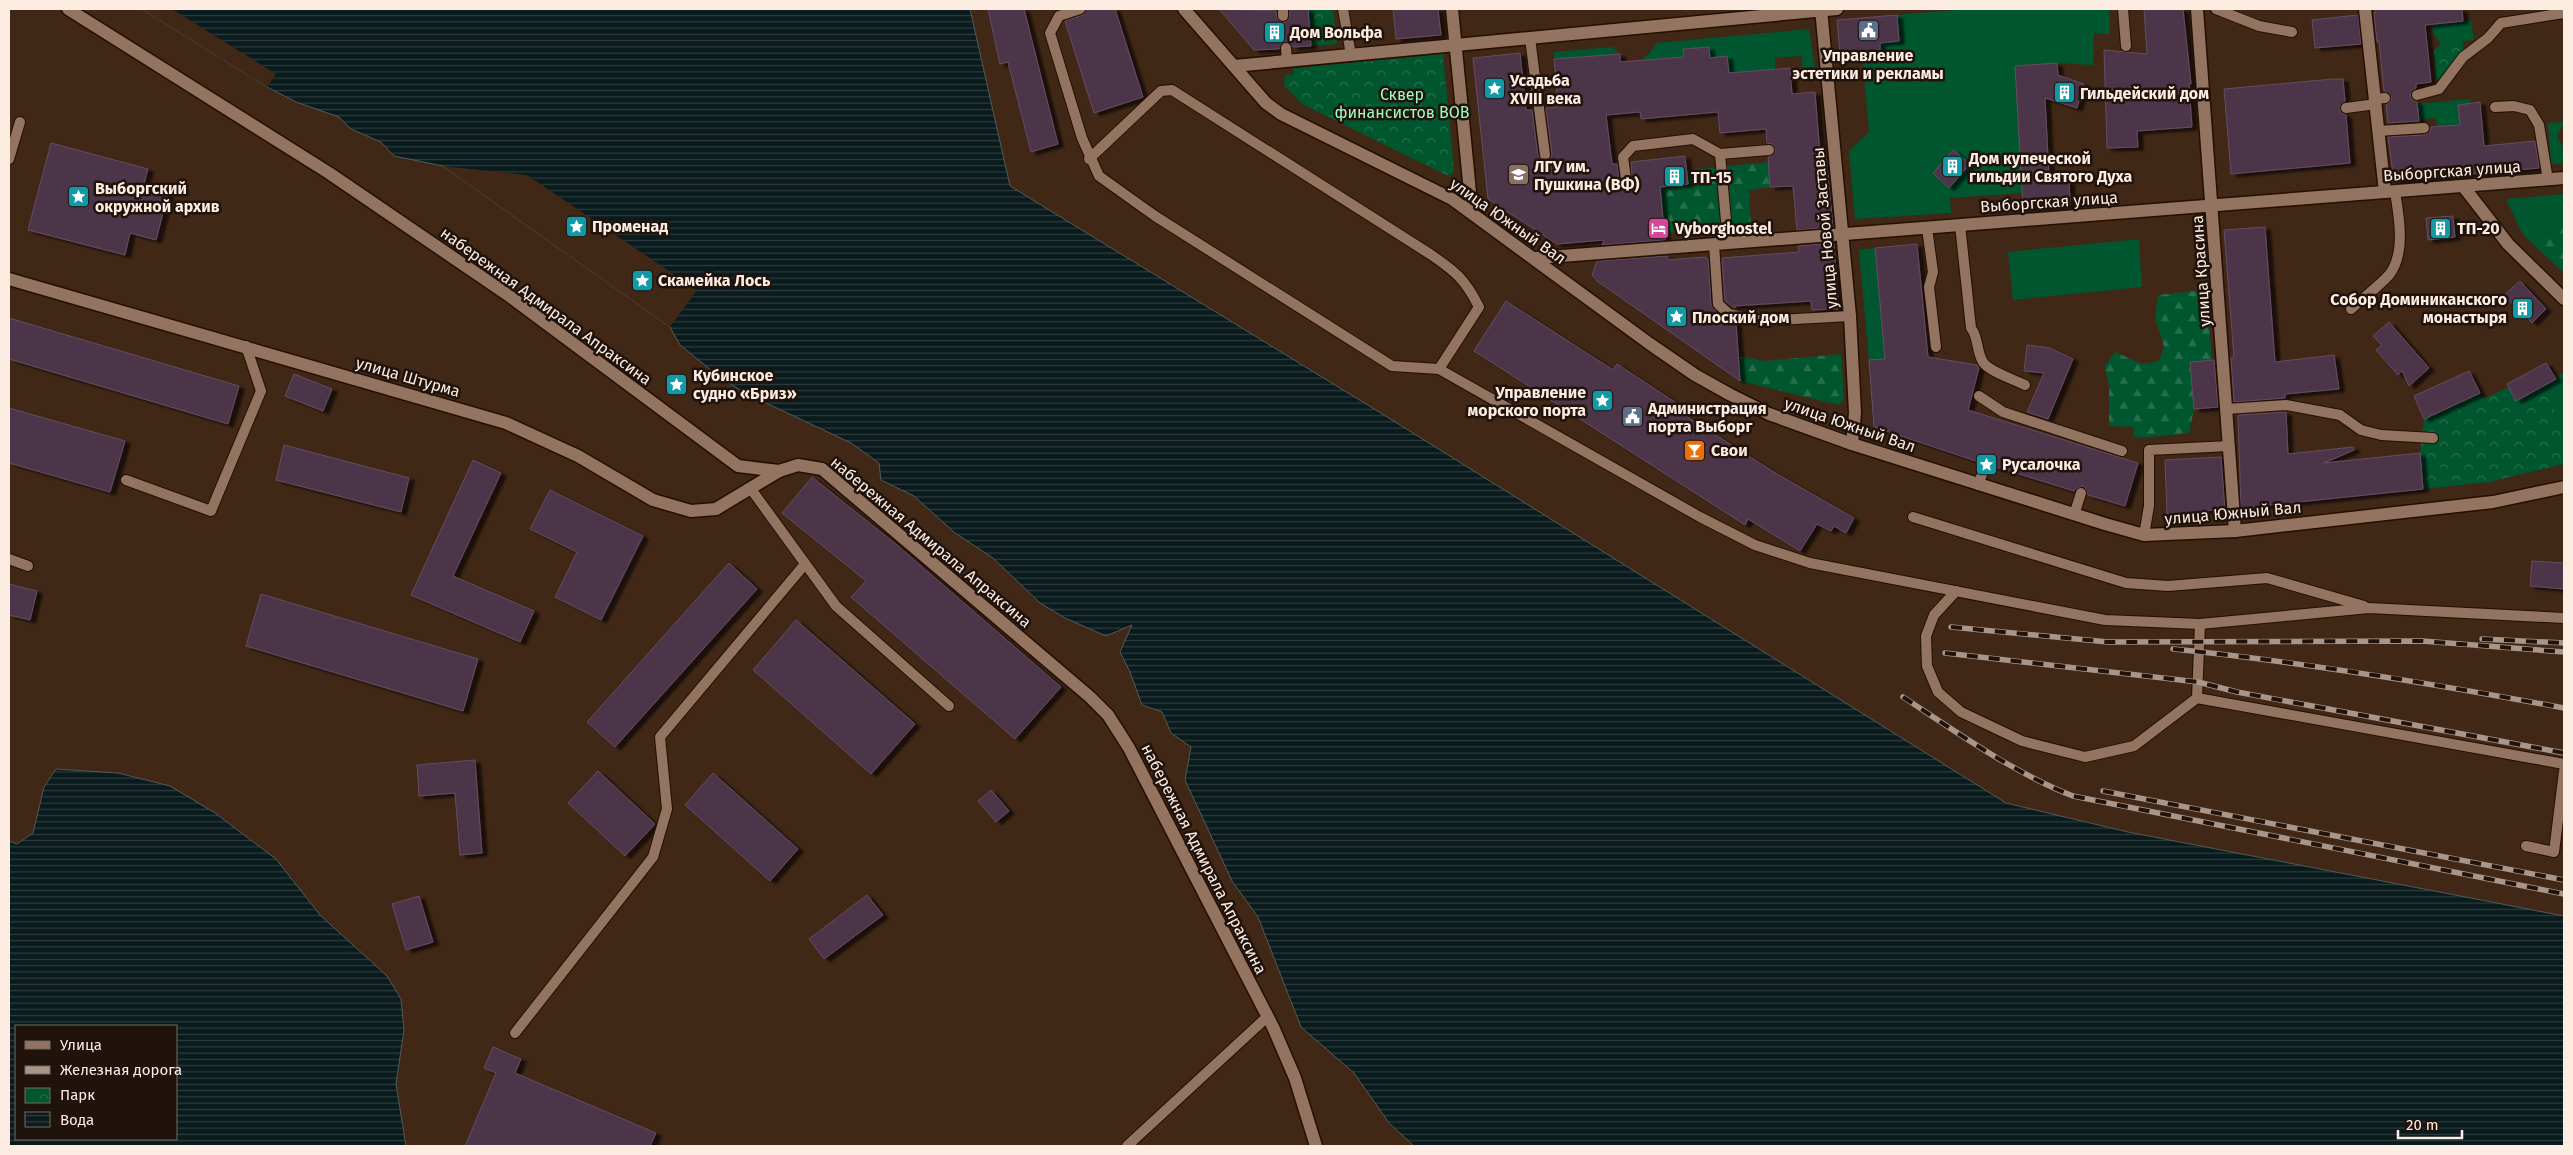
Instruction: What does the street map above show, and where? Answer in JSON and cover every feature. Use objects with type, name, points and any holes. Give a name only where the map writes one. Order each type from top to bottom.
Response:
[{"type":"street","name":"набережная Адмирала Апраксина","points":[[68,9],[329,173],[492,284],[738,466],[779,471],[798,465],[822,470],[1090,697],[1108,715],[1129,748],[1268,1017],[1295,1078],[1316,1146]]},
{"type":"street","name":"улица Южный Вал","points":[[1184,9],[1266,103],[1281,114],[1452,199],[1695,375],[1769,414],[1852,444],[2074,515],[2144,535],[2235,531],[2492,502],[2564,487]]},
{"type":"street","points":[[1452,9],[1472,212]]},
{"type":"street","name":"улица Новой Заставы","points":[[1822,9],[1850,316],[1855,413],[1852,444]]},
{"type":"street","points":[[1234,66],[1286,54],[1351,55],[1837,9]]},
{"type":"street","name":"улица Красина","points":[[2197,9],[2235,531]]},
{"type":"street","points":[[2366,9],[2379,101],[2378,131],[2390,192]]},
{"type":"street","name":"Выборгская улица","points":[[1536,258],[2564,178]]},
{"type":"street","points":[[2463,186],[2508,244],[2564,299]]},
{"type":"street","name":"улица Штурма","points":[[9,279],[246,346],[506,424],[578,456],[653,500],[691,511],[716,509],[751,490],[779,471]]},
{"type":"lane","points":[[1080,9],[1059,16],[1050,33],[1089,159],[1098,176],[1155,216],[1392,366],[1438,369],[1700,517],[1756,544],[1810,563],[2105,620],[2200,624],[2369,608],[2564,618]]},
{"type":"lane","points":[[1343,9],[1351,55]]},
{"type":"lane","points":[[2124,9],[2126,46]]},
{"type":"lane","points":[[2216,9],[2258,26],[2292,32]]},
{"type":"lane","points":[[2417,95],[2439,89],[2463,57],[2488,38],[2501,23],[2549,12],[2564,13]]},
{"type":"lane","points":[[1530,38],[1545,155]]},
{"type":"lane","points":[[1089,159],[1162,91],[1172,90],[1430,254],[1451,268],[1468,284],[1479,307],[1438,369]]},
{"type":"lane","points":[[2346,108],[2379,101]]},
{"type":"lane","points":[[2495,108],[2514,106],[2530,110],[2539,124],[2548,180]]},
{"type":"lane","points":[[9,159],[20,122]]},
{"type":"lane","points":[[2378,131],[2424,128]]},
{"type":"lane","points":[[1626,179],[1623,157],[1633,146],[1693,139],[1720,154],[1769,150]]},
{"type":"lane","points":[[1720,154],[1728,243]]},
{"type":"lane","points":[[2351,309],[2389,275],[2397,261],[2399,218],[2390,192]]},
{"type":"lane","points":[[1960,225],[1971,328],[1976,334],[1983,362],[1988,368],[2025,385]]},
{"type":"lane","points":[[1927,228],[1933,272],[1929,287],[1936,348]]},
{"type":"lane","points":[[1714,244],[1718,304],[1729,314],[1762,321],[1850,316]]},
{"type":"lane","points":[[126,480],[211,511],[261,392],[246,346]]},
{"type":"lane","points":[[1979,396],[2002,417],[2096,446],[2122,451]]},
{"type":"lane","points":[[2227,409],[2286,405],[2340,415],[2361,430],[2381,435],[2433,438]]},
{"type":"lane","points":[[2144,535],[2149,506],[2149,450],[2229,446]]},
{"type":"lane","points":[[1978,484],[1986,464]]},
{"type":"lane","points":[[751,490],[836,606],[949,706]]},
{"type":"lane","points":[[2074,515],[2081,493]]},
{"type":"lane","points":[[1912,517],[2126,583],[2168,586],[2267,578],[2369,608]]},
{"type":"lane","points":[[9,559],[28,566]]},
{"type":"lane","points":[[515,1033],[653,857],[666,809],[660,737],[805,564]]},
{"type":"lane","points":[[1956,591],[1934,615],[1926,636],[1927,666],[1938,692],[1961,712],[2022,741],[2085,757],[2134,746],[2197,698],[2564,764]]},
{"type":"lane","points":[[2197,698],[2200,624]]},
{"type":"lane","points":[[2526,846],[2554,852],[2564,770]]},
{"type":"lane","points":[[1127,1146],[1268,1017]]},
{"type":"green space","points":[[1308,9],[1333,9],[1337,44],[1311,46]]},
{"type":"green space","points":[[1967,9],[2109,9],[2110,34],[2094,33],[2093,65],[2057,63],[2015,66],[2022,193],[1950,198],[1951,213],[1855,219],[1849,151],[1869,132],[1862,52],[1880,50],[1880,43],[1899,41],[1897,15]]},
{"type":"green space","points":[[2471,20],[2474,40],[2441,44],[2433,33],[2432,24]]},
{"type":"green space","points":[[1809,29],[1817,80],[1804,76],[1801,56],[1775,58],[1775,69],[1750,71],[1729,79],[1727,56],[1710,58],[1709,47],[1683,49],[1684,57],[1641,60],[1650,53],[1656,43]]},
{"type":"green space","points":[[2462,41],[2464,50],[2442,78],[2436,80],[2434,51],[2441,44]]},
{"type":"green space","points":[[1612,47],[1620,54],[1554,59],[1554,52]]},
{"type":"green space","name":"Сквер финансистов ВОВ","points":[[1443,54],[1454,171],[1451,175],[1446,175],[1302,104],[1284,85],[1285,75],[1294,74],[1294,68]]},
{"type":"green space","points":[[2469,99],[2471,103],[2458,105],[2460,125],[2438,127],[2435,118],[2388,123],[2386,107]]},
{"type":"green space","points":[[2564,122],[2557,137],[2564,148],[2564,163],[2551,164],[2548,123]]},
{"type":"green space","points":[[1769,162],[1770,187],[1749,190],[1751,226],[1665,233],[1660,187],[1688,184],[1687,170]]},
{"type":"green space","points":[[2564,194],[2564,225],[2551,228],[2533,244],[2523,235],[2506,199]]},
{"type":"green space","points":[[2564,225],[2564,273],[2533,244],[2551,228]]},
{"type":"green space","points":[[2139,239],[2142,287],[2013,300],[2008,252]]},
{"type":"green space","points":[[1875,248],[1885,359],[1869,360],[1859,250]]},
{"type":"green space","points":[[2206,290],[2212,360],[2190,362],[2194,409],[2189,433],[2140,438],[2133,435],[2133,427],[2109,426],[2109,387],[2105,366],[2115,352],[2142,364],[2159,361],[2164,347],[2155,317],[2158,295]]},
{"type":"green space","points":[[1841,354],[1844,399],[1839,405],[1740,381],[1739,356],[1765,361]]},
{"type":"green space","points":[[2564,372],[2564,428],[2553,408],[2553,394],[2549,383]]},
{"type":"green space","points":[[2549,383],[2553,394],[2553,408],[2564,428],[2564,464],[2489,482],[2423,489],[2420,453],[2424,419],[2480,393],[2483,399],[2509,387],[2516,401]]},
{"type":"water","points":[[142,9],[970,9],[1010,186],[1384,415],[2006,803],[2128,832],[2564,916],[2564,1146],[1414,1146],[1389,1123],[1354,1073],[1301,1027],[1258,917],[1232,881],[1185,780],[1191,747],[1171,733],[1162,712],[1142,705],[1130,672],[1120,652],[1132,625],[1106,636],[1065,618],[1040,603],[993,558],[955,533],[914,496],[881,480],[879,463],[851,443],[747,394],[722,379],[680,345],[670,327],[443,166],[394,156],[381,142],[351,129],[339,117],[296,102],[267,87]]},
{"type":"water","points":[[56,769],[118,773],[170,786],[215,813],[276,859],[320,915],[387,976],[401,999],[404,1030],[396,1084],[406,1146],[9,1146],[9,841],[17,844],[33,833],[44,787]]},
{"type":"pier","points":[[142,9],[172,9],[276,74],[267,87]]},
{"type":"pier","points":[[443,166],[527,175],[697,290],[670,327]]},
{"type":"building","points":[[988,9],[1024,9],[1058,144],[1031,152],[1008,62],[1000,64]]},
{"type":"building","points":[[1087,9],[1115,9],[1143,97],[1094,113],[1065,21],[1083,15]]},
{"type":"building","name":"Дом Вольфа","points":[[1219,9],[1276,11],[1277,19],[1283,23],[1289,19],[1290,10],[1308,9],[1311,46],[1293,47],[1289,42],[1285,41],[1279,49],[1254,50]]},
{"type":"building","points":[[1393,9],[1438,9],[1441,35],[1396,39]]},
{"type":"building","points":[[2144,9],[2183,9],[2191,84],[2189,84],[2192,127],[2137,131],[2138,147],[2107,148],[2104,50],[2147,54]]},
{"type":"building","points":[[2375,9],[2462,9],[2463,21],[2425,25],[2431,82],[2416,84],[2416,88],[2410,94],[2412,100],[2417,102],[2419,121],[2388,123],[2386,105],[2391,101],[2392,97],[2384,91],[2379,41],[2377,42]]},
{"type":"building","name":"Управление эстетики и рекламы","points":[[1897,15],[1899,41],[1880,43],[1880,50],[1840,54],[1837,20]]},
{"type":"building","points":[[2358,15],[2361,44],[2315,48],[2312,20]]},
{"type":"building","points":[[1709,47],[1710,58],[1727,56],[1729,73],[1790,68],[1792,94],[1815,92],[1820,154],[1826,154],[1833,227],[1797,230],[1793,186],[1770,187],[1768,157],[1773,155],[1776,150],[1772,144],[1767,143],[1766,129],[1720,133],[1718,112],[1641,119],[1640,112],[1606,115],[1612,164],[1617,164],[1619,180],[1623,185],[1630,185],[1632,181],[1631,162],[1685,156],[1688,184],[1660,187],[1665,240],[1602,245],[1604,240],[1557,244],[1488,199],[1473,58],[1520,53],[1526,110],[1532,110],[1538,156],[1545,162],[1550,160],[1552,154],[1546,108],[1558,107],[1554,59],[1620,54],[1620,62],[1684,57],[1683,49]]},
{"type":"building","points":[[2057,63],[2058,75],[2084,84],[2077,108],[2045,98],[2049,176],[2069,175],[2070,205],[2023,208],[2015,66]]},
{"type":"building","points":[[2343,79],[2345,101],[2339,108],[2341,113],[2346,115],[2350,163],[2231,174],[2224,89]]},
{"type":"building","points":[[2480,102],[2484,146],[2535,141],[2539,168],[2394,181],[2388,137],[2424,135],[2430,131],[2431,127],[2460,125],[2458,105]]},
{"type":"building","points":[[51,143],[148,169],[143,187],[168,194],[156,240],[130,233],[125,255],[28,230]]},
{"type":"building","name":"Дом купеческой гильдии Святого Духа","points":[[1953,150],[1970,164],[1949,188],[1933,173]]},
{"type":"building","name":"ТП-20","points":[[2453,216],[2455,237],[2428,240],[2426,218]]},
{"type":"building","points":[[2265,227],[2275,362],[2334,355],[2339,389],[2285,394],[2285,398],[2234,402],[2231,358],[2234,358],[2224,230]]},
{"type":"building","points":[[1834,243],[1839,309],[1812,310],[1811,301],[1735,306],[1735,308],[1725,301],[1722,258],[1799,252],[1798,246]]},
{"type":"building","points":[[1917,244],[1928,357],[1977,365],[1979,368],[1968,410],[2138,463],[2125,506],[2088,495],[2083,486],[2074,491],[1993,466],[1992,460],[1988,457],[1982,458],[1979,462],[1874,427],[1869,360],[1885,359],[1875,248]]},
{"type":"building","points":[[1667,256],[1668,260],[1705,257],[1708,259],[1711,305],[1724,319],[1736,323],[1740,381],[1597,281],[1592,275],[1597,261]]},
{"type":"building","points":[[2520,281],[2546,309],[2532,323],[2504,295]]},
{"type":"building","name":"Администрация порта Выборг","points":[[1506,301],[1613,370],[1617,364],[1684,408],[1681,413],[1777,474],[1854,518],[1846,533],[1834,526],[1831,531],[1817,524],[1800,551],[1748,519],[1745,525],[1474,351]]},
{"type":"building","points":[[9,318],[239,386],[228,424],[9,359]]},
{"type":"building","points":[[2389,322],[2429,368],[2409,386],[2402,371],[2398,375],[2376,350],[2382,345],[2373,336]]},
{"type":"building","points":[[2027,345],[2050,348],[2073,359],[2048,419],[2027,412],[2044,373],[2024,371]]},
{"type":"building","points":[[2214,360],[2218,407],[2194,409],[2190,362]]},
{"type":"building","points":[[2546,363],[2556,379],[2516,401],[2507,384]]},
{"type":"building","points":[[2469,371],[2480,393],[2424,419],[2414,396]]},
{"type":"building","points":[[294,374],[332,389],[323,411],[285,396]]},
{"type":"building","points":[[9,408],[125,441],[110,492],[9,463]]},
{"type":"building","points":[[2286,412],[2288,454],[2353,447],[2354,450],[2324,463],[2420,453],[2423,489],[2241,508],[2238,415]]},
{"type":"building","points":[[284,445],[409,478],[401,512],[276,480]]},
{"type":"building","points":[[2221,457],[2225,509],[2167,514],[2165,460]]},
{"type":"building","points":[[473,460],[501,473],[453,576],[534,611],[520,642],[411,595]]},
{"type":"building","points":[[812,477],[897,545],[1061,687],[1015,739],[851,597],[866,581],[782,513]]},
{"type":"building","points":[[550,490],[643,536],[601,620],[555,597],[577,552],[530,529]]},
{"type":"building","points":[[2532,561],[2564,563],[2563,589],[2530,586]]},
{"type":"building","points":[[729,563],[757,589],[615,747],[587,722]]},
{"type":"building","points":[[9,584],[37,591],[30,620],[9,615]]},
{"type":"building","points":[[261,594],[478,659],[463,711],[246,646]]},
{"type":"building","points":[[796,620],[915,724],[871,774],[753,670]]},
{"type":"building","points":[[475,760],[482,853],[460,855],[455,793],[419,796],[417,765]]},
{"type":"building","points":[[598,771],[655,824],[625,856],[568,803]]},
{"type":"building","points":[[713,773],[798,849],[770,881],[685,805]]},
{"type":"building","points":[[991,790],[1009,811],[996,822],[978,801]]},
{"type":"building","points":[[867,895],[883,915],[824,959],[809,939]]},
{"type":"building","points":[[419,896],[433,942],[406,950],[392,904]]},
{"type":"building","points":[[493,1047],[521,1059],[515,1073],[656,1133],[650,1146],[465,1146],[496,1073],[484,1068]]},
{"type":"railway","points":[[1951,627],[2108,642],[2422,641],[2564,652]]},
{"type":"railway","points":[[2482,639],[2564,643]]},
{"type":"railway","points":[[2173,649],[2369,674],[2564,708]]},
{"type":"railway","points":[[1945,653],[2198,682],[2237,692],[2564,753]]},
{"type":"railway","points":[[1903,697],[2007,764],[2073,796],[2564,894]]},
{"type":"railway","points":[[2103,791],[2564,880]]},
{"type":"place","name":"Управление эстетики и рекламы","points":[[1868,31]]},
{"type":"place","name":"Дом Вольфа","points":[[1274,32]]},
{"type":"place","name":"Усадьба XVIII века","points":[[1494,89]]},
{"type":"place","name":"Гильдейский дом","points":[[2064,93]]},
{"type":"place","name":"Дом купеческой гильдии Святого Духа","points":[[1953,167]]},
{"type":"place","name":"ЛГУ им. Пушкина (ВФ)","points":[[1518,175]]},
{"type":"place","name":"ТП-15","points":[[1675,177]]},
{"type":"place","name":"Выборгский окружной архив","points":[[79,197]]},
{"type":"place","name":"Променад","points":[[576,226]]},
{"type":"place","name":"Vyborghostel","points":[[1659,228]]},
{"type":"place","name":"ТП-20","points":[[2441,228]]},
{"type":"place","name":"Скамейка Лось","points":[[642,280]]},
{"type":"place","name":"Собор Доминиканского монастыря","points":[[2523,308]]},
{"type":"place","name":"Плоский дом","points":[[1676,317]]},
{"type":"place","name":"Кубинское судно «Бриз»","points":[[677,384]]},
{"type":"place","name":"Управление морского порта","points":[[1602,401]]},
{"type":"place","name":"Администрация порта Выборг","points":[[1632,417]]},
{"type":"place","name":"Свои","points":[[1695,450]]},
{"type":"place","name":"Русалочка","points":[[1986,464]]}]
